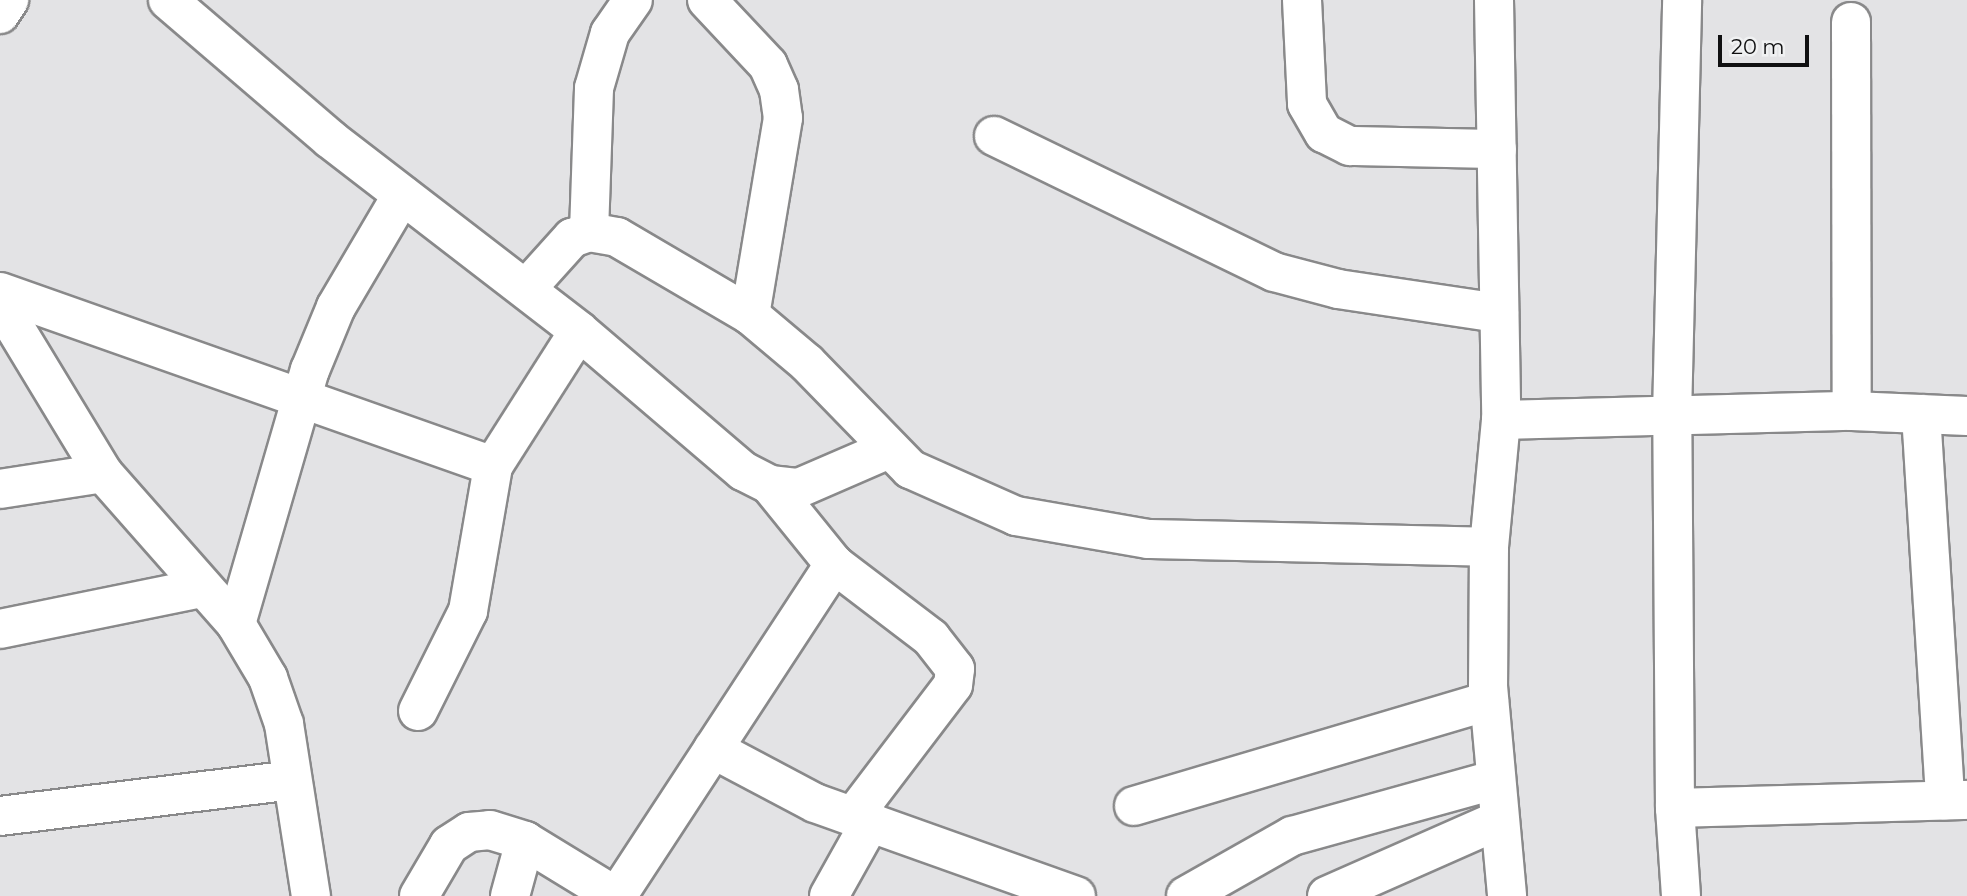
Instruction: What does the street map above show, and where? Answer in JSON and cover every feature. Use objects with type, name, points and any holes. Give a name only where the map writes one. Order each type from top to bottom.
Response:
[{"type":"street","points":[[0,14],[9,0]]},
{"type":"street","points":[[168,0],[402,195],[579,331],[743,471],[770,485],[799,488],[887,450]]},
{"type":"street","points":[[589,232],[594,88],[610,33],[633,0]]},
{"type":"street","points":[[1303,0],[1307,104],[1324,133],[1350,146],[1497,149]]},
{"type":"street","points":[[1494,0],[1501,420],[1489,547],[1489,701],[1497,821],[1507,896]]},
{"type":"street","points":[[1681,896],[1675,808],[1672,416],[1682,0]]},
{"type":"street","points":[[729,7],[768,65],[783,118],[750,315]]},
{"type":"street","points":[[1851,22],[1852,411]]},
{"type":"street","points":[[994,136],[1274,272],[1338,289],[1499,313]]},
{"type":"street","points":[[236,624],[299,402],[336,307],[402,195]]},
{"type":"street","points":[[526,289],[572,238],[589,232],[617,237],[669,262],[750,315],[807,362],[887,450],[948,490],[1079,531],[1148,539],[1489,547]]},
{"type":"street","points":[[0,292],[299,402],[493,466]]},
{"type":"street","points":[[0,303],[103,473],[236,624],[268,678],[284,723],[311,896]]},
{"type":"street","points":[[418,711],[468,611],[493,466],[579,331]]},
{"type":"street","points":[[1501,420],[1852,411],[1967,416]]},
{"type":"street","points":[[1675,808],[1956,800],[1921,414]]},
{"type":"street","points":[[0,489],[103,473]]},
{"type":"street","points":[[770,485],[834,564],[931,639],[955,669],[953,685],[863,818],[829,896]]},
{"type":"street","points":[[419,896],[449,845],[469,832],[490,830],[525,841],[616,896],[834,564]]},
{"type":"street","points":[[0,629],[202,588]]},
{"type":"street","points":[[1134,806],[1489,701]]},
{"type":"street","points":[[713,749],[775,785],[1076,896]]},
{"type":"street","points":[[0,816],[292,780]]},
{"type":"street","points":[[1186,896],[1292,836],[1494,780]]},
{"type":"street","points":[[1327,896],[1497,821]]},
{"type":"street","points":[[510,896],[525,841]]}]
